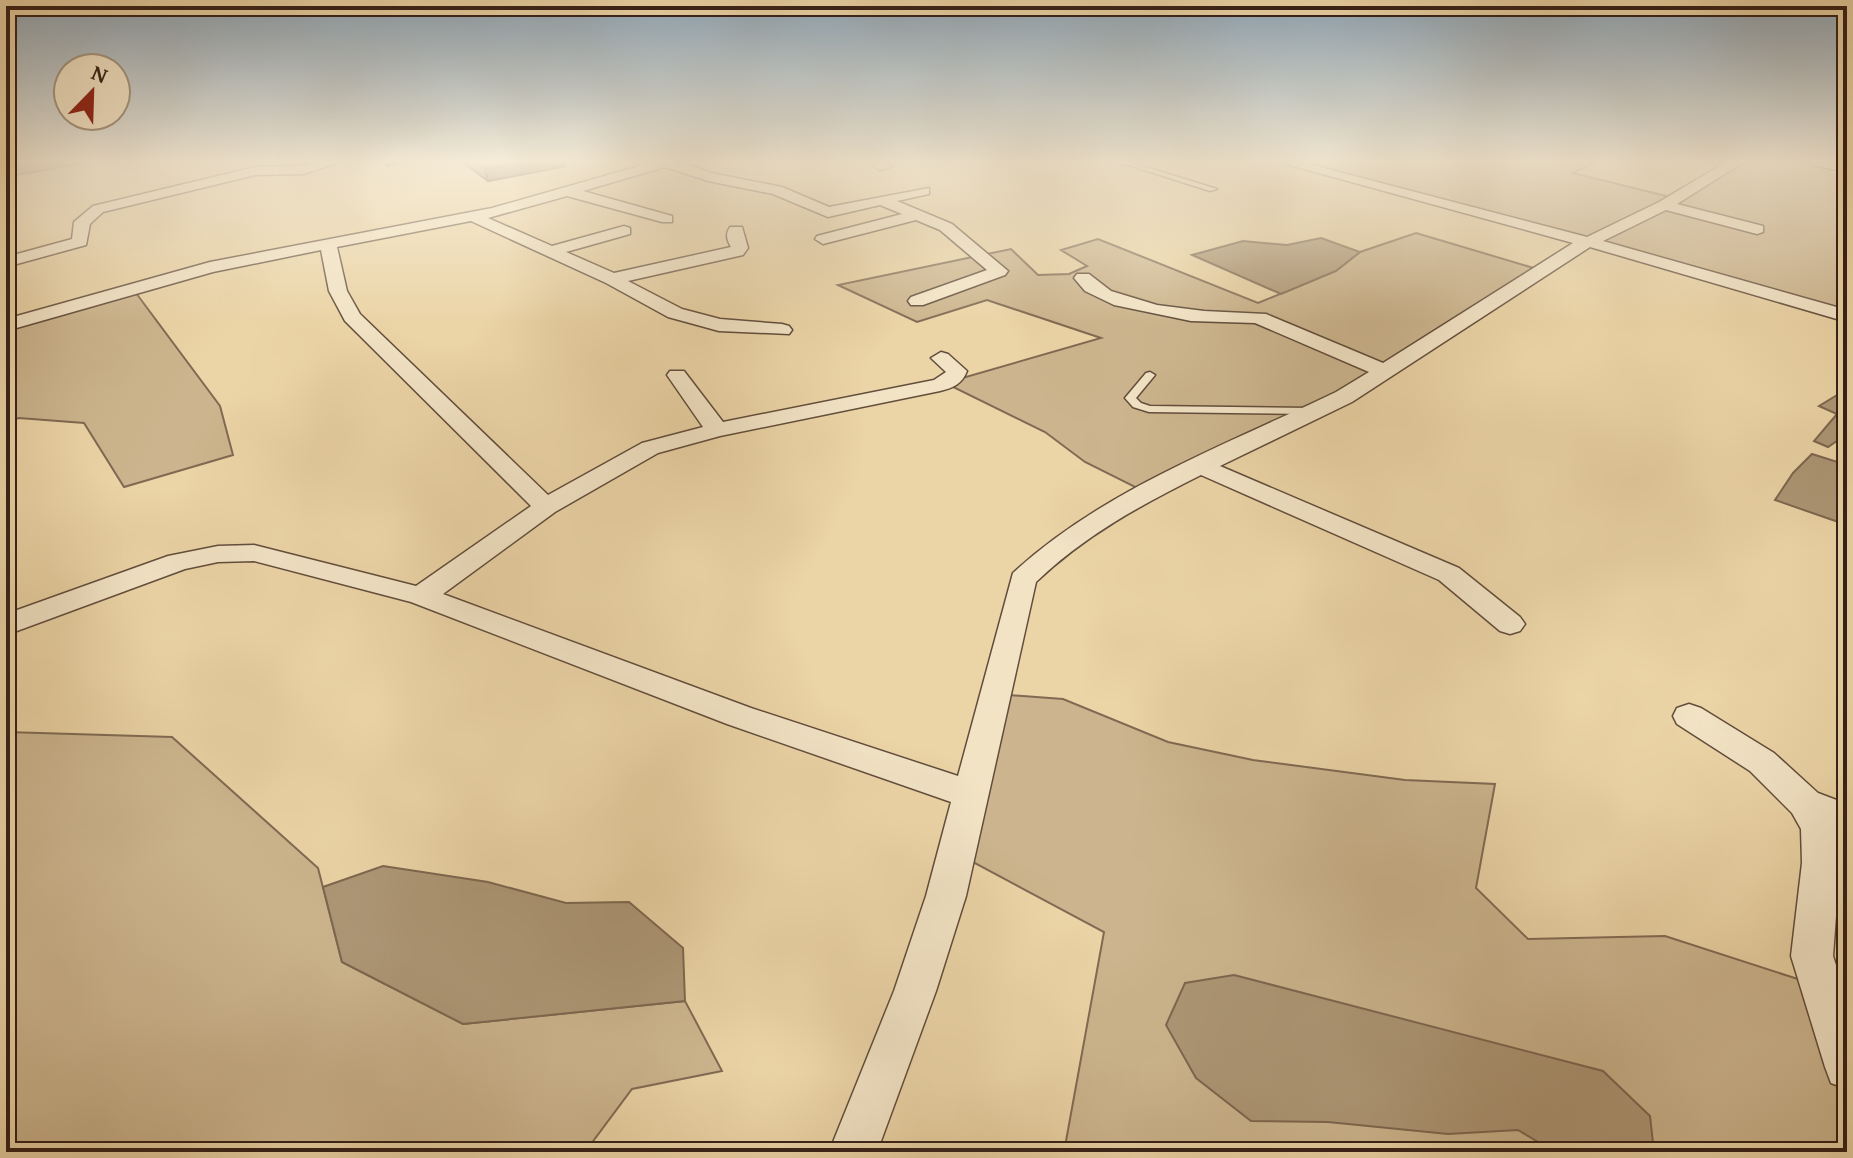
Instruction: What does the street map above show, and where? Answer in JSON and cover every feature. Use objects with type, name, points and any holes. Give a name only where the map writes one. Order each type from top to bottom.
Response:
[{"type":"street","points":[[6,262],[80,242],[82,222],[91,215]]},
{"type":"street","points":[[6,325],[210,267],[482,215]]},
{"type":"street","points":[[653,215],[667,219]]},
{"type":"street","points":[[823,239],[917,215]]},
{"type":"street","points":[[917,215],[956,234],[999,271],[917,301]]},
{"type":"street","points":[[1482,215],[1588,240],[1847,316]]},
{"type":"street","points":[[853,1152],[919,978],[946,896],[1023,579],[1042,561],[1118,506],[1344,397],[1588,240],[1642,215]]},
{"type":"street","points":[[1703,215],[1757,229]]},
{"type":"street","points":[[474,217],[692,319],[782,330]]},
{"type":"street","points":[[612,279],[737,251],[740,248],[735,239],[736,230]]},
{"type":"street","points":[[552,251],[624,231]]},
{"type":"street","points":[[328,243],[338,291],[352,317],[546,507]]},
{"type":"street","points":[[1083,278],[1095,291],[1166,311],[1207,318],[1242,315],[1259,318],[1385,371]]},
{"type":"street","points":[[421,596],[546,507],[650,448],[717,430],[940,385],[954,378],[957,371],[941,358]]},
{"type":"street","points":[[677,375],[717,430]]},
{"type":"street","points":[[1200,466],[1449,574],[1510,624]]},
{"type":"street","points":[[6,625],[178,562],[218,554],[254,553],[421,596],[739,716],[969,794]]},
{"type":"street","points":[[1689,716],[1762,762],[1805,803],[1819,829],[1821,863],[1812,956],[1847,1067]]},
{"type":"street","points":[[1805,803],[1847,819]]},
{"type":"lane","points":[[1150,375],[1130,398],[1137,405],[1149,409],[1314,411]]},
{"type":"shaded area","points":[[1484,215],[1847,215],[1847,314]]},
{"type":"shaded area","points":[[1416,233],[1537,269],[1332,395],[1147,493],[1085,462],[1045,432],[945,383],[1101,338],[987,300],[917,322],[838,285],[1011,249],[1038,275],[1069,274],[1087,266],[1061,250],[1098,239],[1258,303],[1336,271],[1360,252]]},
{"type":"shaded area","points":[[1321,238],[1360,252],[1336,271],[1281,294],[1192,255],[1243,241],[1287,245]]},
{"type":"shaded area","points":[[133,289],[220,406],[233,455],[124,487],[84,423],[19,418],[6,422],[6,325]]},
{"type":"shaded area","points":[[1847,389],[1847,434],[1828,447],[1814,441],[1837,414],[1819,406]]},
{"type":"shaded area","points":[[1812,454],[1847,465],[1847,525],[1775,500],[1793,473]]},
{"type":"shaded area","points":[[995,694],[1063,699],[1168,742],[1253,760],[1405,780],[1495,784],[1476,888],[1528,939],[1665,936],[1807,982],[1847,971],[1847,1152],[1064,1152],[1104,932],[956,853]]},
{"type":"shaded area","points":[[6,732],[172,737],[318,868],[342,962],[463,1024],[685,1001],[722,1071],[632,1089],[585,1152],[6,1152]]},
{"type":"shaded area","points":[[383,866],[488,882],[566,903],[629,902],[683,948],[685,1001],[463,1024],[342,962],[323,887]]},
{"type":"shaded area","points":[[1234,975],[1603,1071],[1650,1116],[1654,1152],[1555,1152],[1518,1130],[1448,1134],[1328,1122],[1251,1121],[1196,1078],[1166,1025],[1185,983]]}]
